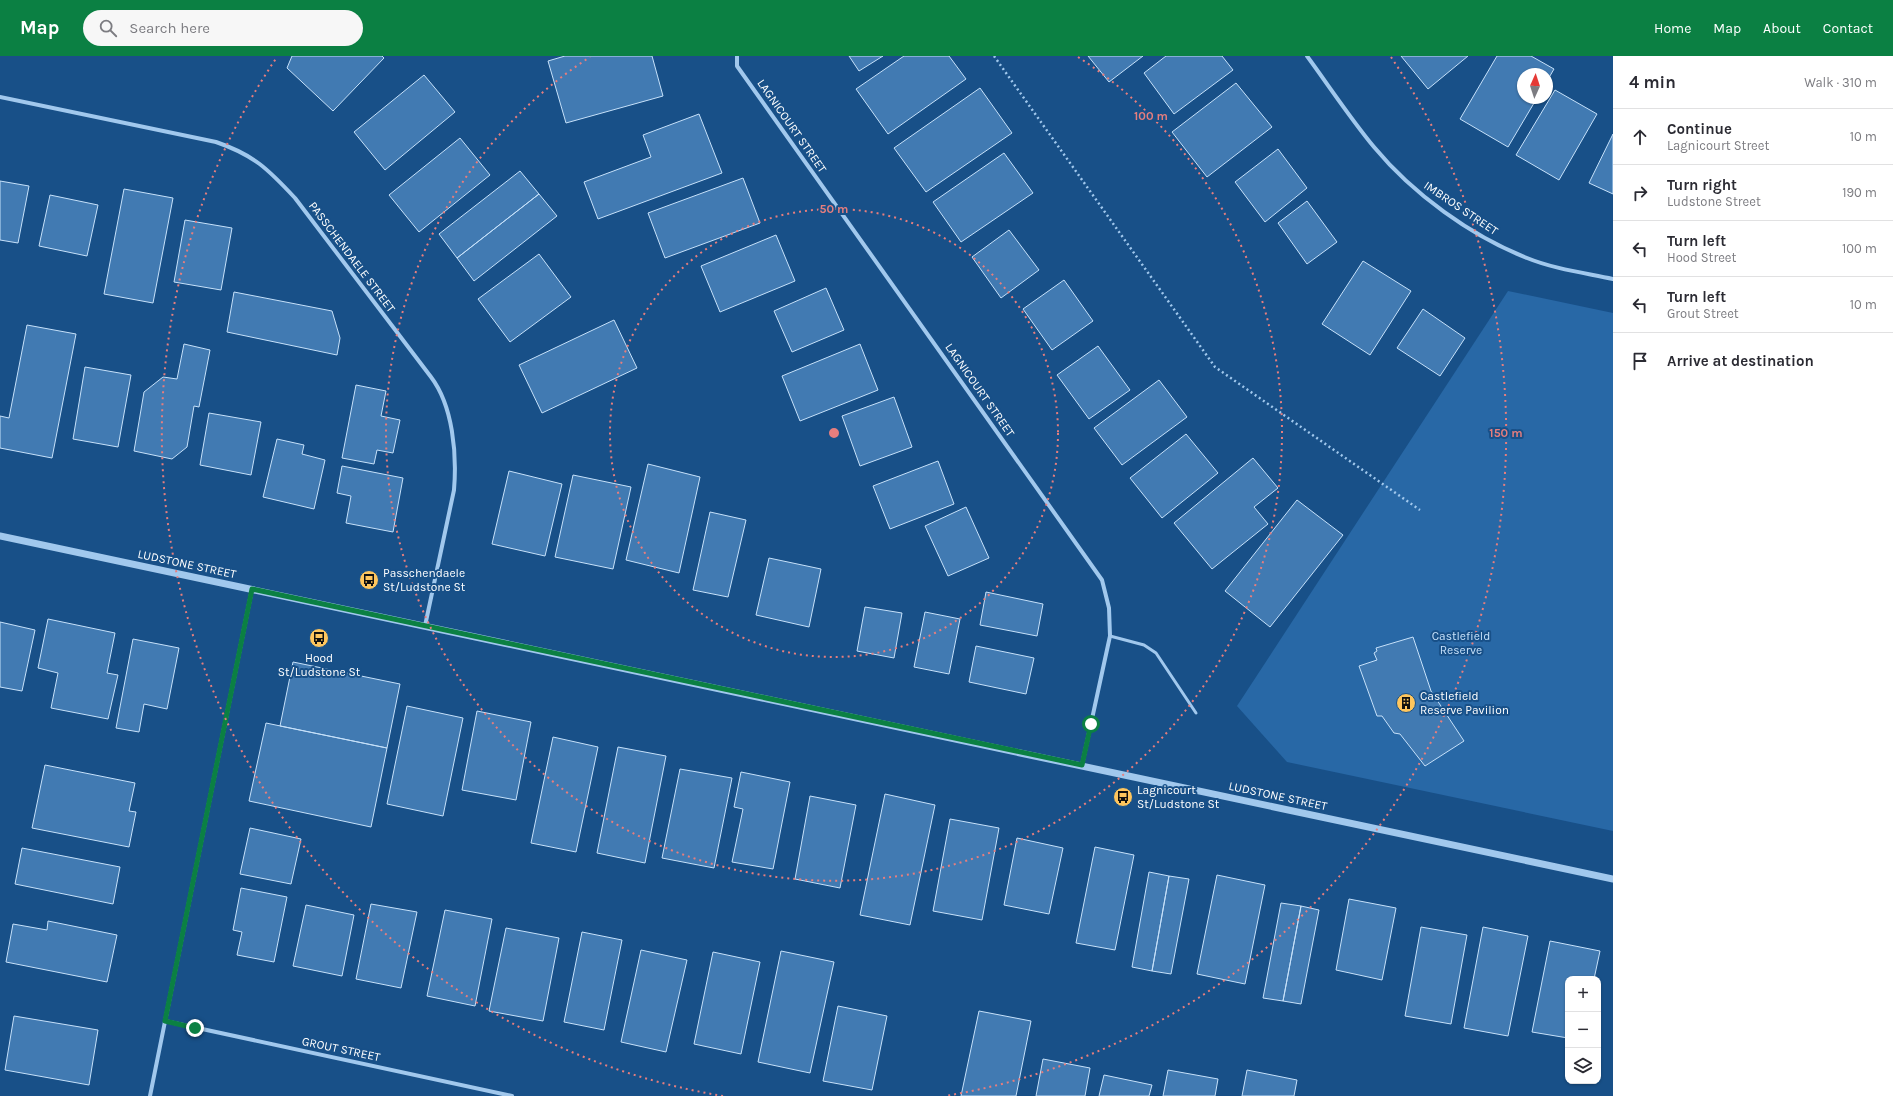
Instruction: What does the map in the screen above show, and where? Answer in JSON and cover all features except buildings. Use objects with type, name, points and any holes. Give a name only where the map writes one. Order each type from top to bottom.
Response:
[{"type":"street","name":"LAGNICOURT STREET","points":[[737,56],[737,66],[1096,570],[1105,589],[1110,617],[1110,636],[1082,765]]},
{"type":"street","name":"IMBROS STREET","points":[[1307,56],[1374,146],[1407,182],[1444,211],[1497,245],[1528,259],[1613,279]]},
{"type":"street","name":"PASSCHENDAELE STREET","points":[[0,97],[216,142],[239,150],[257,161],[271,171],[295,198],[432,377],[444,399],[448,415],[456,474],[454,490],[425,626]]},
{"type":"street","name":"LUDSTONE STREET","points":[[0,536],[1613,879]]},
{"type":"street","points":[[150,1096],[252,589]]},
{"type":"street","name":"GROUT STREET","points":[[165,1021],[512,1096]]},
{"type":"lane","points":[[1110,636],[1144,645],[1156,653],[1196,713]]},
{"type":"path","points":[[994,56],[1215,367],[1420,510]]},
{"type":"green space","name":"Castlefield Reserve","points":[[1508,291],[1613,313],[1613,831],[1287,762],[1237,706]]},
{"type":"place","name":"Passchendaele St/Ludstone St","points":[[369,580]]},
{"type":"place","name":"Hood St/Ludstone St","points":[[319,638]]},
{"type":"place","name":"Castlefield Reserve Pavilion","points":[[1406,703]]},
{"type":"place","name":"Lagnicourt St/Ludstone St","points":[[1123,797]]},
{"type":"route","points":[[195,1028],[165,1021],[252,589],[1082,765],[1091,724]]}]
